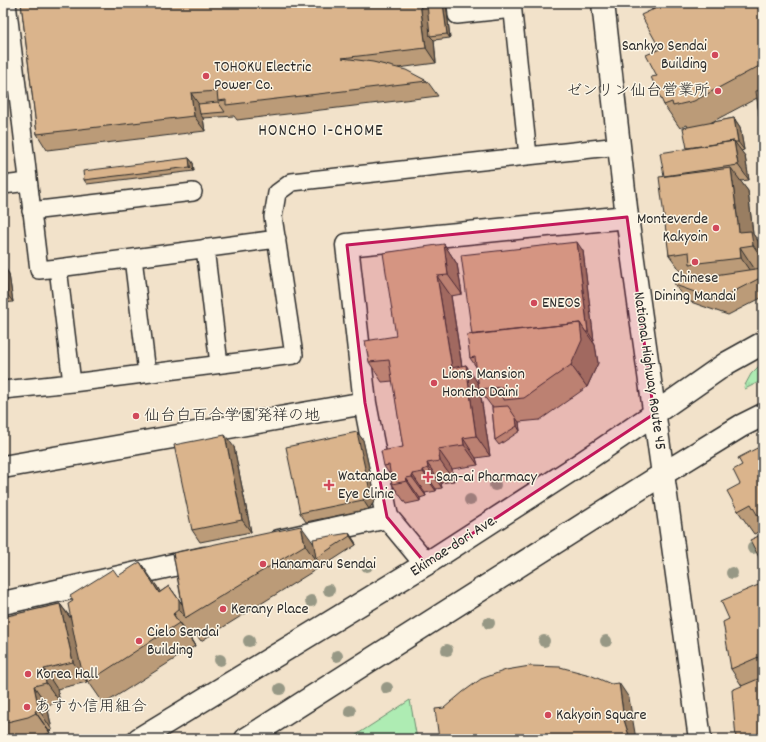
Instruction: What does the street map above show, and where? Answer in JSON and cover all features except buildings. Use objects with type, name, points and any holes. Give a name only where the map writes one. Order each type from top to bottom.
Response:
[{"type":"main road","name":"National Highway Route 45","points":[[603,3],[627,217],[700,739]]},
{"type":"main road","points":[[426,564],[387,517],[365,403],[347,245],[627,217]]},
{"type":"main road","name":"Ekimae-dori Ave.","points":[[139,739],[426,564],[654,414],[727,363],[763,343]]},
{"type":"main road","points":[[3,467],[365,403]]},
{"type":"main road","points":[[246,739],[664,474],[763,414]]},
{"type":"main road","points":[[258,546],[387,517]]},
{"type":"main road","points":[[3,603],[227,553]]},
{"type":"lane","points":[[7,3],[7,38],[39,270],[277,239]]},
{"type":"lane","points":[[456,3],[457,16],[512,6],[528,156]]},
{"type":"lane","points":[[3,390],[72,383],[294,355],[273,217],[277,193],[292,182],[619,146]]},
{"type":"lane","points":[[3,185],[28,182]]},
{"type":"lane","points":[[31,211],[193,192]]},
{"type":"lane","points":[[205,248],[218,364]]},
{"type":"lane","points":[[133,258],[147,373]]},
{"type":"lane","points":[[58,268],[72,383]]},
{"type":"highlighted area","points":[[627,217],[654,414],[426,564],[387,517],[365,403],[347,245]]},
{"type":"green space","points":[[763,362],[763,380],[745,389],[744,387],[751,374]]},
{"type":"green space","points":[[410,700],[417,739],[350,739]]},
{"type":"place","name":"Sankyo Sendai Building","points":[[715,55]]},
{"type":"place","name":"TOHOKU Electric Power Co.","points":[[206,76]]},
{"type":"place","name":"ゼンリン仙台営業所","points":[[718,91]]},
{"type":"place","name":"Monteverde Kakyoin","points":[[716,228]]},
{"type":"place","name":"Chinese Dining Mandai","points":[[695,262]]},
{"type":"place","name":"ENEOS","points":[[534,303]]},
{"type":"place","name":"Lions Mansion Honcho Daini","points":[[434,383]]},
{"type":"place","name":"仙台白百合学園発祥の地","points":[[136,416]]},
{"type":"place","name":"San-ai Pharmacy","points":[[428,477]]},
{"type":"place","name":"Watanabe Eye Clinic","points":[[329,485]]},
{"type":"place","name":"Hanamaru Sendai","points":[[263,564]]},
{"type":"place","name":"Kerany Place","points":[[223,609]]},
{"type":"place","name":"Cielo Sendai Building","points":[[139,641]]},
{"type":"place","name":"Korea Hall","points":[[28,674]]},
{"type":"place","name":"あすか信用組合","points":[[27,707]]},
{"type":"place","name":"Kakyoin Square","points":[[548,715]]},
{"type":"district","name":"HONCHO 1-CHOME","points":[[321,132]]}]
